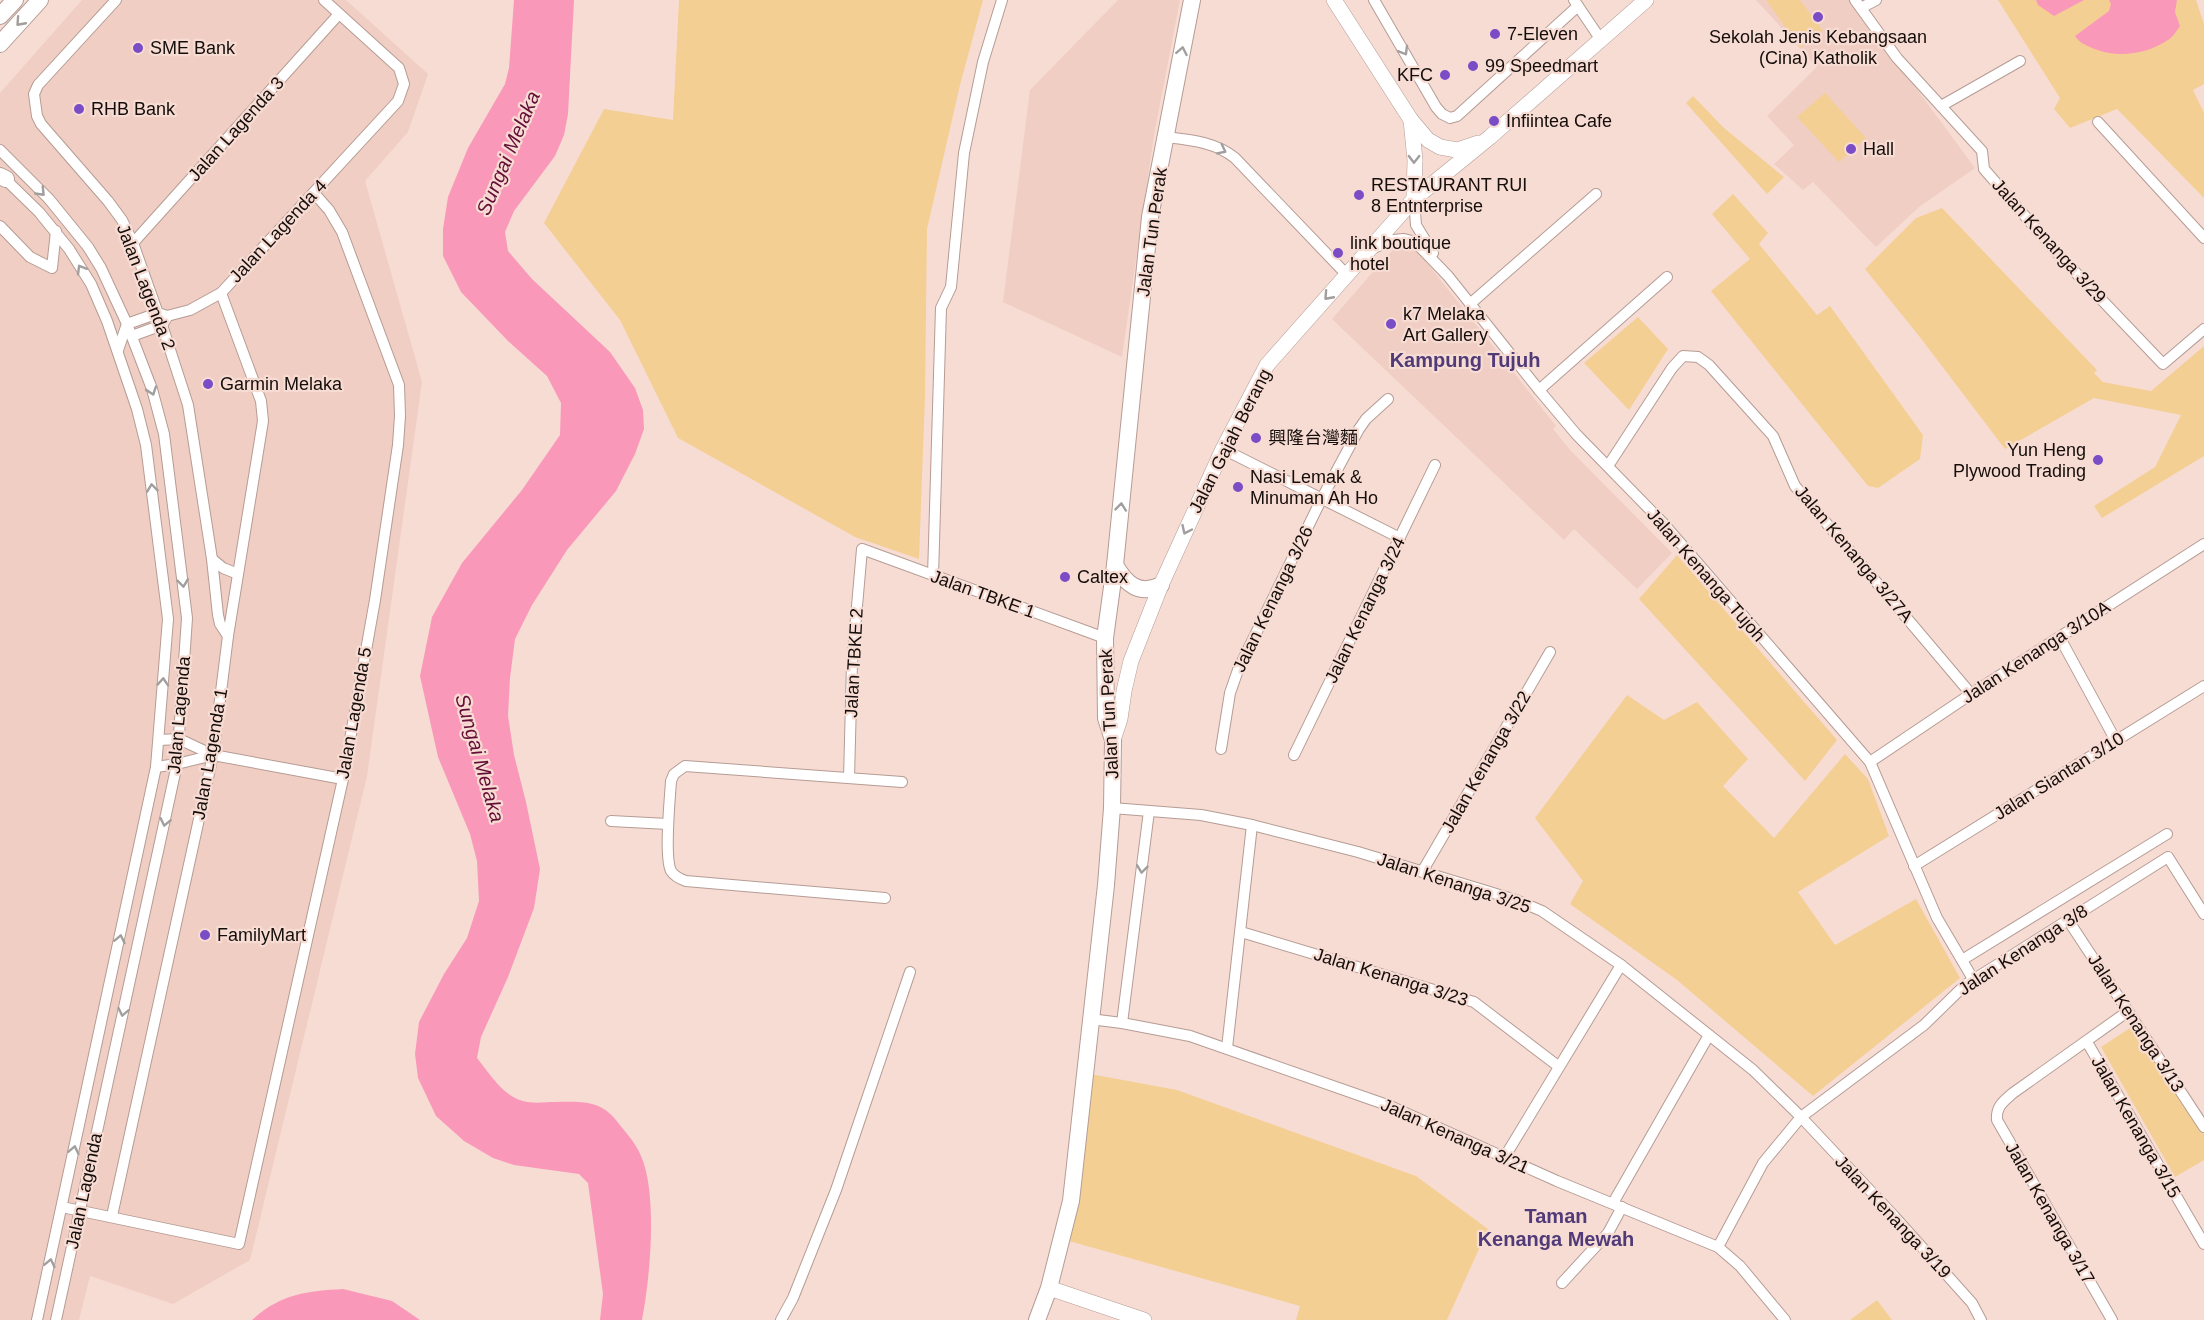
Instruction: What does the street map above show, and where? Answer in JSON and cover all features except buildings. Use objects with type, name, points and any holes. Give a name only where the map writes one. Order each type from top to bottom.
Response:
[{"type":"main road","points":[[0,16],[15,0]]},
{"type":"main road","points":[[0,44],[40,0]]},
{"type":"main road","name":"Jalan Tun Perak","points":[[1037,1320],[1049,1288],[1071,1201],[1106,885],[1112,808],[1113,740],[1106,718],[1105,638],[1115,565],[1150,217],[1192,0]]},
{"type":"main road","points":[[1115,565],[1122,578],[1141,590],[1150,590],[1161,585]]},
{"type":"street","name":"Jalan Lagenda 2","points":[[116,0],[38,85],[34,94],[34,105],[41,124],[122,220],[163,318],[188,405],[212,559],[218,615],[220,624],[228,636]]},
{"type":"street","points":[[324,0],[339,14]]},
{"type":"street","points":[[933,576],[941,308],[951,287],[964,153],[983,62],[1002,0]]},
{"type":"street","points":[[1334,0],[1411,120],[1428,140],[1440,147],[1457,150],[1490,137]]},
{"type":"street","points":[[1374,0],[1437,107],[1442,114],[1450,118],[1457,116],[1576,3],[1601,40]]},
{"type":"street","name":"Jalan Gajah Berang","points":[[1113,740],[1120,719],[1131,661],[1161,585],[1223,449],[1267,365],[1414,199],[1490,137],[1646,0]]},
{"type":"street","points":[[1858,4],[1876,0]]},
{"type":"street","name":"Jalan Kenanga 3/29","points":[[1858,4],[1897,58],[1982,151],[1984,169],[2058,254],[2163,364],[2204,329]]},
{"type":"street","name":"Jalan Lagenda 3","points":[[133,243],[339,14]]},
{"type":"street","name":"Jalan Lagenda 4","points":[[127,331],[190,310],[222,293],[398,101],[404,84],[399,68],[339,14]]},
{"type":"street","points":[[1941,106],[2020,61]]},
{"type":"street","points":[[1411,120],[1415,152],[1416,225],[1448,276]]},
{"type":"street","points":[[2098,122],[2204,238]]},
{"type":"street","points":[[1166,137],[1206,143],[1228,152],[1347,275]]},
{"type":"street","name":"Jalan Lagenda","points":[[0,150],[48,200],[88,247],[101,268],[152,389],[164,434],[187,618],[177,764],[57,1320]]},
{"type":"street","name":"Jalan Lagenda","points":[[2,176],[56,231],[91,284],[107,321],[137,409],[146,445],[168,619],[156,766],[37,1320]]},
{"type":"street","name":"Jalan Lagenda 5","points":[[112,1216],[239,1244],[343,779],[375,600],[396,457],[400,416],[399,385],[342,231],[329,210],[314,193]]},
{"type":"street","points":[[1470,304],[1596,194]]},
{"type":"street","points":[[0,226],[30,257],[52,268],[56,231]]},
{"type":"street","name":"Jalan Kenanga Tujoh","points":[[1370,250],[1393,240],[1412,241],[1448,276],[1539,390],[1670,531],[1870,762],[1937,918],[1973,979]]},
{"type":"street","points":[[1539,390],[1667,277]]},
{"type":"street","name":"Jalan Lagenda 1","points":[[112,1216],[213,755],[228,636],[263,422],[261,401],[222,293]]},
{"type":"street","points":[[107,321],[127,331],[118,351]]},
{"type":"street","name":"Jalan Kenanga 3/27A","points":[[1608,466],[1672,368],[1683,356],[1698,357],[1709,365],[1773,436],[1795,486],[1971,694]]},
{"type":"street","name":"Jalan Kenanga 3/26","points":[[1221,749],[1230,693],[1238,670],[1322,498],[1359,429],[1366,419],[1388,399]]},
{"type":"street","points":[[1223,449],[1400,538]]},
{"type":"street","name":"Jalan Kenanga 3/24","points":[[1294,755],[1435,465]]},
{"type":"street","name":"Jalan Kenanga 3/10A","points":[[1870,762],[2204,544]]},
{"type":"street","name":"Jalan TBKE 1","points":[[862,549],[1105,638]]},
{"type":"street","name":"Jalan TBKE 2","points":[[849,778],[852,663],[862,549]]},
{"type":"street","points":[[212,559],[223,568],[238,573]]},
{"type":"street","points":[[2060,638],[2116,741]]},
{"type":"street","name":"Jalan Kenanga 3/22","points":[[1422,872],[1550,652]]},
{"type":"street","name":"Jalan Siantan 3/10","points":[[1914,866],[2204,686]]},
{"type":"street","points":[[159,740],[179,739],[213,755],[343,779]]},
{"type":"street","points":[[156,766],[177,764],[213,755]]},
{"type":"street","points":[[885,898],[678,879],[670,866],[668,824],[671,781],[674,774],[685,766],[902,782]]},
{"type":"street","name":"Jalan Kenanga 3/25","points":[[1112,808],[1201,815],[1252,825],[1358,852],[1529,905],[1542,911],[1621,965],[1753,1070],[1801,1117]]},
{"type":"street","points":[[1122,1023],[1149,811]]},
{"type":"street","points":[[611,821],[668,824]]},
{"type":"street","points":[[1227,1048],[1252,825]]},
{"type":"street","points":[[1962,960],[2167,834]]},
{"type":"street","name":"Jalan Kenanga 3/8","points":[[1718,1247],[1763,1163],[1801,1117],[1924,1025],[1973,979],[2168,857],[2204,914]]},
{"type":"street","name":"Jalan Kenanga 3/13","points":[[2068,920],[2204,1126]]},
{"type":"street","name":"Jalan Kenanga 3/23","points":[[1241,932],[1474,1002],[1558,1066]]},
{"type":"street","points":[[1504,1158],[1621,965]]},
{"type":"street","points":[[781,1320],[794,1298],[836,1190],[910,972]]},
{"type":"street","points":[[2087,1042],[2127,1012]]},
{"type":"street","name":"Jalan Kenanga 3/21","points":[[1090,1020],[1122,1023],[1190,1036],[1390,1106],[1504,1158],[1718,1247],[1740,1266],[1785,1320]]},
{"type":"street","points":[[1562,1283],[1608,1233],[1617,1205],[1709,1035]]},
{"type":"street","name":"Jalan Kenanga 3/17","points":[[2087,1042],[2000,1104],[1996,1112],[1997,1120],[2112,1320]]},
{"type":"street","name":"Jalan Kenanga 3/15","points":[[2087,1042],[2204,1244]]},
{"type":"street","name":"Jalan Kenanga 3/19","points":[[1801,1117],[1972,1303],[1981,1320]]},
{"type":"street","points":[[62,1207],[112,1216]]},
{"type":"street","points":[[1049,1288],[1144,1320]]},
{"type":"shaded area","points":[[82,0],[346,0],[428,74],[408,132],[365,181],[422,382],[367,776],[250,1260],[173,1304],[90,1276],[79,1320],[0,1320],[0,93]]},
{"type":"shaded area","points":[[679,0],[983,0],[960,85],[927,229],[925,396],[919,559],[855,537],[678,438],[620,320],[544,223],[604,109],[673,120]]},
{"type":"shaded area","points":[[1118,0],[1180,0],[1154,135],[1122,357],[1003,302],[1030,90]]},
{"type":"shaded area","points":[[1756,0],[1851,0],[1975,168],[1919,207],[1876,247],[1813,182],[1803,190],[1774,164],[1794,145],[1767,116],[1817,67]]},
{"type":"shaded area","points":[[1766,0],[1800,0],[1823,31],[1800,48]]},
{"type":"shaded area","points":[[1998,0],[2196,0],[2204,24],[2204,84],[2193,90],[2204,113],[2204,198],[2117,109],[2070,128],[2054,109],[2060,98]]},
{"type":"shaded area","points":[[1825,93],[1866,138],[1839,162],[1797,117]]},
{"type":"shaded area","points":[[1693,96],[1724,128],[1784,177],[1767,194],[1686,103]]},
{"type":"shaded area","points":[[1733,194],[1768,233],[1759,244],[1817,315],[1830,306],[1923,435],[1920,459],[1878,488],[1868,486],[1711,291],[1750,259],[1712,214]]},
{"type":"shaded area","points":[[1942,208],[2097,370],[2094,373],[2103,382],[2151,391],[2204,346],[2204,456],[2102,518],[2094,506],[2155,467],[2181,415],[2094,398],[2005,449],[1865,269],[1916,218]]},
{"type":"shaded area","name":"Kampung Tujuh","points":[[1399,247],[1409,247],[1420,254],[1556,426],[1553,429],[1571,451],[1672,553],[1637,589],[1574,529],[1564,540],[1332,319],[1385,258]]},
{"type":"shaded area","points":[[1638,317],[1668,349],[1629,410],[1584,363]]},
{"type":"shaded area","points":[[1677,555],[1837,740],[1805,781],[1639,599]]},
{"type":"shaded area","points":[[1627,695],[1664,720],[1697,702],[1748,759],[1723,786],[1774,838],[1845,754],[1868,779],[1889,836],[1798,892],[1835,945],[1916,899],[1960,978],[1813,1096],[1677,980],[1570,904],[1583,881],[1535,818]]},
{"type":"shaded area","points":[[2133,1026],[2204,1133],[2204,1160],[2175,1177],[2101,1047]]},
{"type":"shaded area","points":[[1085,1073],[1177,1090],[1416,1176],[1488,1229],[1447,1320],[1296,1320],[1300,1306],[1062,1239]]},
{"type":"shaded area","points":[[1877,1300],[1892,1320],[1850,1320]]},
{"type":"water","name":"Sungai Melaka","points":[[514,0],[574,0],[568,114],[564,135],[555,156],[514,211],[505,232],[508,251],[532,279],[610,352],[635,388],[643,410],[644,429],[635,454],[616,491],[567,550],[532,605],[515,639],[508,716],[514,755],[540,869],[534,908],[508,977],[481,1037],[477,1058],[497,1083],[509,1094],[523,1101],[578,1102],[597,1105],[613,1117],[635,1145],[646,1172],[651,1214],[650,1260],[642,1320],[600,1320],[603,1294],[588,1183],[579,1174],[514,1165],[493,1158],[464,1141],[436,1116],[418,1078],[415,1054],[419,1022],[444,974],[467,938],[479,901],[477,861],[470,834],[438,757],[420,676],[432,617],[462,563],[522,490],[560,435],[561,403],[547,376],[508,341],[461,292],[443,256],[443,229],[448,197],[468,148],[505,84],[509,68]]},
{"type":"water","points":[[2036,0],[2084,0],[2054,16],[2038,5]]},
{"type":"water","points":[[2109,0],[2177,0],[2175,12],[2180,26],[2170,39],[2150,49],[2130,54],[2100,51],[2083,44],[2075,36],[2109,11],[2111,4]]},
{"type":"water","points":[[343,1289],[392,1301],[420,1320],[252,1320],[262,1311],[284,1299],[306,1293]]},
{"type":"place","name":"Sekolah Jenis Kebangsaan (Cina) Katholik","points":[[1818,17]]},
{"type":"place","name":"7-Eleven","points":[[1495,34]]},
{"type":"place","name":"SME Bank","points":[[138,48]]},
{"type":"place","name":"99 Speedmart","points":[[1473,66]]},
{"type":"place","name":"KFC","points":[[1445,75]]},
{"type":"place","name":"RHB Bank","points":[[79,109]]},
{"type":"place","name":"Infiintea Cafe","points":[[1494,121]]},
{"type":"place","name":"Hall","points":[[1851,149]]},
{"type":"place","name":"RESTAURANT RUI 8 Entnterprise","points":[[1359,195]]},
{"type":"place","name":"link boutique hotel","points":[[1338,253]]},
{"type":"place","name":"k7 Melaka Art Gallery","points":[[1391,324]]},
{"type":"place","name":"Garmin Melaka","points":[[208,384]]},
{"type":"place","name":"興隆台灣麵","points":[[1256,438]]},
{"type":"place","name":"Yun Heng Plywood Trading","points":[[2098,460]]},
{"type":"place","name":"Nasi Lemak & Minuman Ah Ho","points":[[1238,487]]},
{"type":"place","name":"Caltex","points":[[1065,577]]},
{"type":"place","name":"FamilyMart","points":[[205,935]]},
{"type":"district","name":"Kampung Tujuh","points":[[1465,360]]},
{"type":"district","name":"Taman Kenanga Mewah","points":[[1556,1228]]}]
